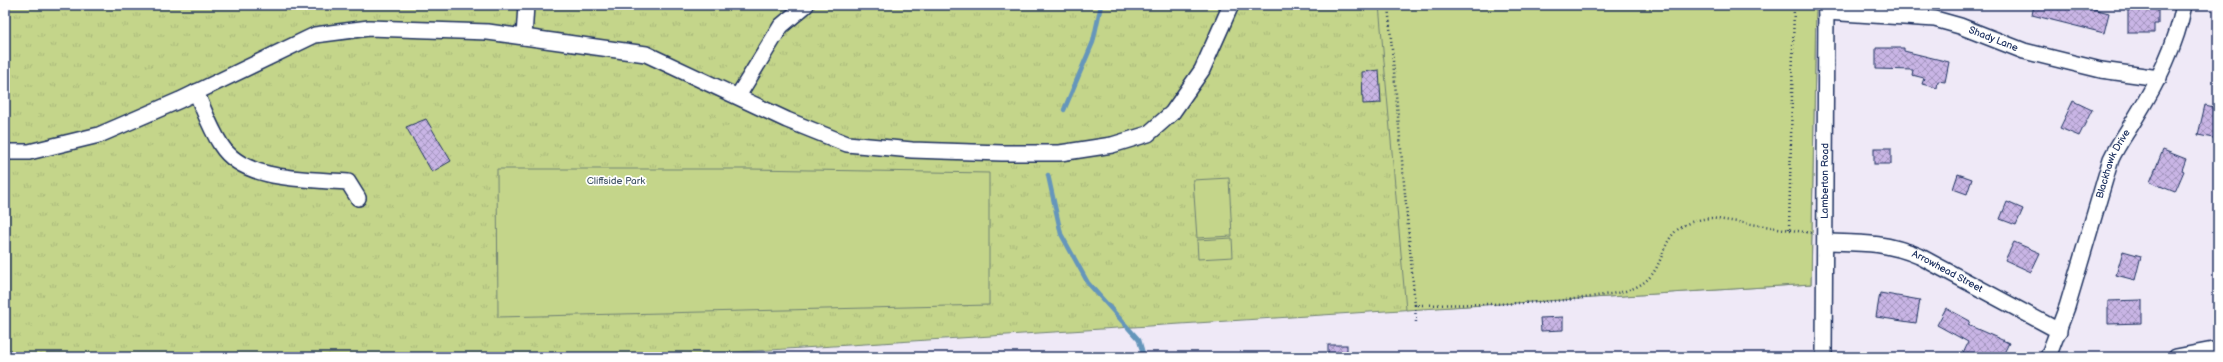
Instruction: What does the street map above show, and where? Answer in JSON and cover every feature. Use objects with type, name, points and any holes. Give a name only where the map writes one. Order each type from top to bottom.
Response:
[{"type":"street","points":[[524,37],[526,5]]},
{"type":"street","points":[[738,96],[781,26],[806,5]]},
{"type":"street","points":[[5,152],[29,152],[99,135],[196,92],[315,35],[369,28],[488,32],[646,54],[787,120],[847,144],[912,150],[1060,153],[1112,145],[1148,134],[1172,113],[1202,70],[1232,5]]},
{"type":"street","name":"Blackhawk Drive","points":[[2048,357],[2059,331],[2111,159],[2121,138],[2136,118],[2159,78],[2179,31],[2184,5]]},
{"type":"street","name":"Shady Lane","points":[[1826,8],[1935,19],[1960,26],[2031,53],[2101,70],[2159,78]]},
{"type":"street","name":"Lamberton Road","points":[[1824,357],[1826,238],[1826,8]]},
{"type":"street","points":[[196,92],[221,146],[241,164],[271,176],[348,182],[358,198]]},
{"type":"street","name":"Arrowhead Street","points":[[1826,238],[1876,243],[1899,248],[1919,256],[2059,331]]},
{"type":"street","points":[[2176,357],[2218,349]]},
{"type":"path","points":[[1388,5],[1416,322]]},
{"type":"path","points":[[1790,229],[1794,5]]},
{"type":"path","points":[[1415,305],[1553,302],[1622,292],[1636,287],[1653,273],[1670,238],[1684,224],[1696,220],[1711,218],[1790,229],[1826,238]]},
{"type":"green space","name":"Cliffside Park","points":[[5,5],[1816,5],[1811,284],[660,357],[5,357]]},
{"type":"green space","points":[[1379,5],[1816,5],[1811,284],[1406,310]]},
{"type":"green space","points":[[497,169],[750,169],[989,173],[989,305],[498,317]]},
{"type":"green space","points":[[1229,178],[1232,236],[1197,238],[1193,180]]},
{"type":"green space","points":[[1232,238],[1233,257],[1198,259],[1197,240]]},
{"type":"building","points":[[2034,5],[2078,5],[2109,13],[2104,33],[2032,15]]},
{"type":"building","points":[[2134,5],[2158,5],[2158,24],[2154,24],[2154,33],[2128,33],[2128,10],[2134,10]]},
{"type":"building","points":[[1876,48],[1904,48],[1904,51],[1949,62],[1945,82],[1938,81],[1937,88],[1922,84],[1924,78],[1912,75],[1913,70],[1876,69]]},
{"type":"building","points":[[1379,70],[1381,103],[1363,104],[1362,72]]},
{"type":"building","points":[[2073,101],[2092,110],[2079,136],[2060,128]]},
{"type":"building","points":[[2205,105],[2218,108],[2218,139],[2198,135]]},
{"type":"building","points":[[426,119],[451,161],[432,172],[406,127]]},
{"type":"building","points":[[1874,148],[1891,148],[1891,164],[1874,164]]},
{"type":"building","points":[[2163,150],[2186,159],[2182,170],[2184,171],[2175,192],[2150,182]]},
{"type":"building","points":[[1958,174],[1972,179],[1967,194],[1953,189]]},
{"type":"building","points":[[2007,202],[2023,209],[2016,225],[2000,219]]},
{"type":"building","points":[[2014,242],[2040,253],[2031,272],[2005,260]]},
{"type":"building","points":[[2123,251],[2141,256],[2135,280],[2116,275]]},
{"type":"building","points":[[1880,293],[1920,300],[1916,323],[1876,317]]},
{"type":"building","points":[[2142,300],[2142,323],[2108,324],[2108,301]]},
{"type":"building","points":[[1946,308],[1970,321],[1968,325],[2009,343],[2002,357],[1961,357],[1968,342],[1937,325]]},
{"type":"building","points":[[1563,317],[1563,330],[1541,331],[1540,318]]},
{"type":"building","points":[[1328,345],[1347,345],[1347,357],[1328,357]]},
{"type":"waterway","points":[[1064,110],[1093,42],[1101,5]]},
{"type":"waterway","points":[[1048,175],[1061,234],[1088,283],[1139,340],[1144,357]]}]
